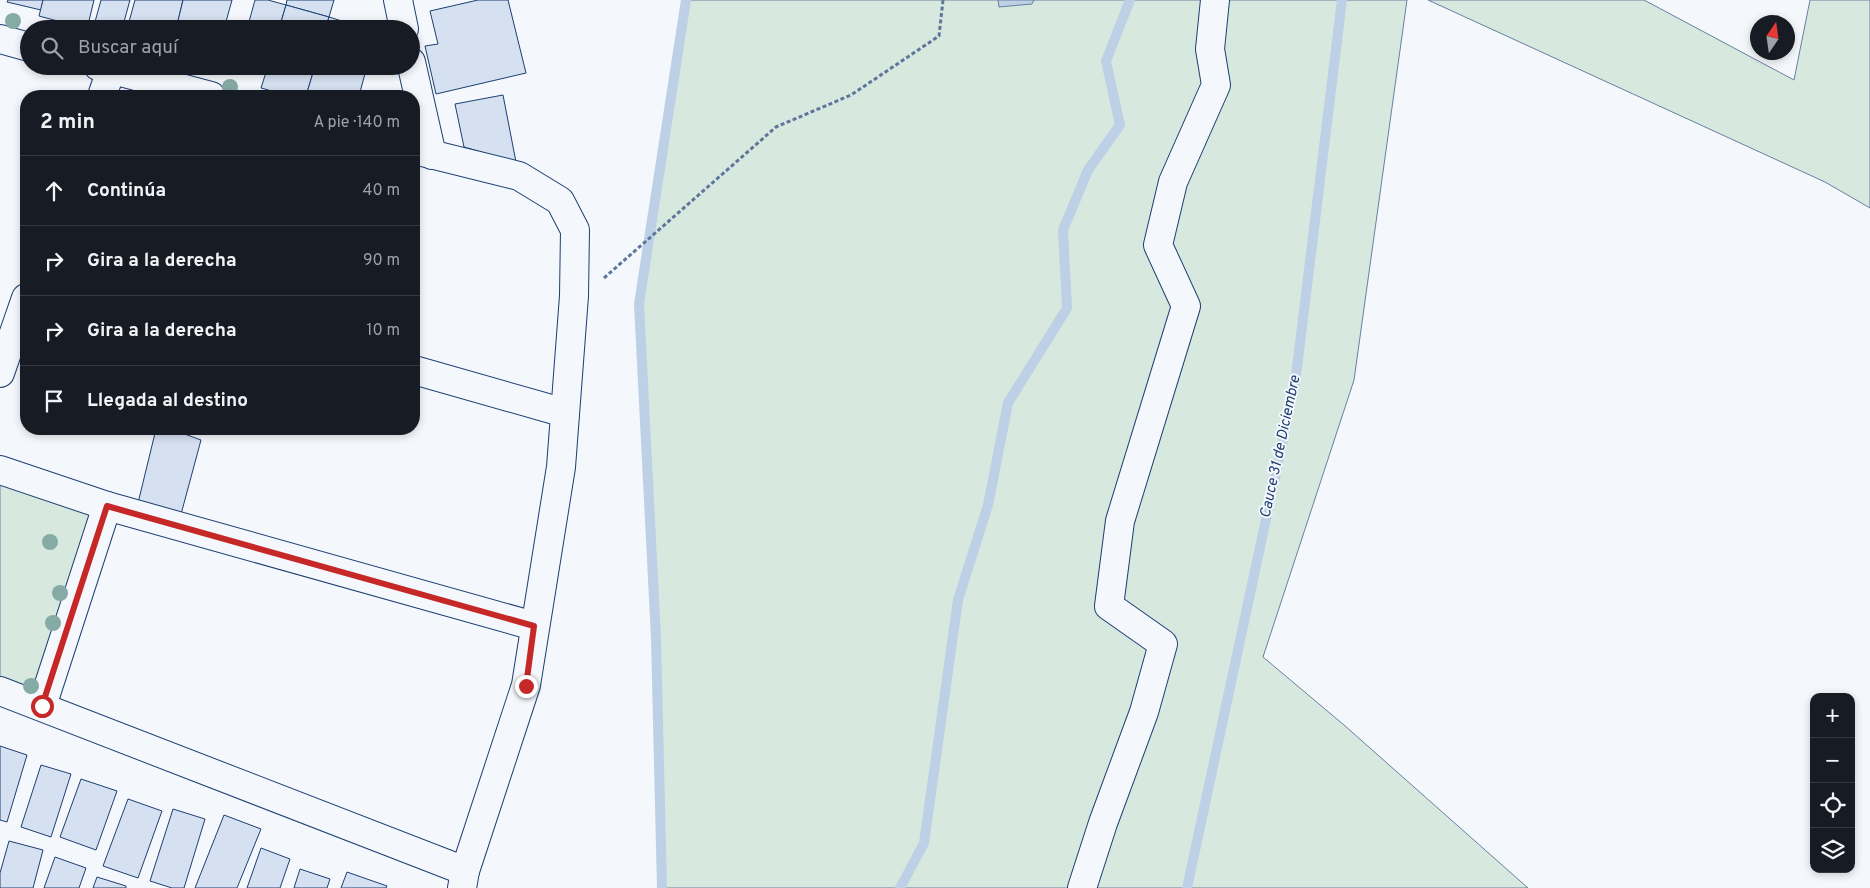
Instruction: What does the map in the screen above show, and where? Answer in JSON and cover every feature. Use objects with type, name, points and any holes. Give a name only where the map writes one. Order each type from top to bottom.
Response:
[{"type":"street","points":[[398,0],[402,20]]},
{"type":"street","points":[[1082,888],[1103,822],[1144,712],[1164,644],[1109,606],[1120,521],[1186,306],[1158,245],[1173,182],[1216,85],[1210,49],[1215,0]]},
{"type":"street","points":[[0,39],[20,45]]},
{"type":"street","points":[[103,90],[104,75]]},
{"type":"street","points":[[131,75],[188,90]]},
{"type":"street","points":[[413,75],[415,90]]},
{"type":"street","points":[[0,691],[42,706],[464,880],[526,686],[534,626],[561,467],[574,296],[575,230],[560,201],[519,176],[423,153],[420,130]]},
{"type":"street","points":[[0,373],[20,315]]},
{"type":"street","points":[[420,372],[565,413]]},
{"type":"street","points":[[0,470],[107,506],[534,626]]},
{"type":"street","points":[[42,706],[107,506]]},
{"type":"path","points":[[574,296],[606,278],[776,127],[851,95],[939,36],[944,0]]},
{"type":"shaded area","points":[[686,0],[1407,0],[1354,380],[1263,657],[1344,725],[1528,888],[662,888],[656,638],[639,304]]},
{"type":"shaded area","points":[[1428,0],[1644,0],[1750,57],[1750,60],[1756,60],[1794,80],[1810,0],[1870,0],[1870,208],[1825,182]]},
{"type":"shaded area","points":[[0,470],[107,506],[42,706],[0,691]]},
{"type":"water","points":[[998,0],[1034,0],[1032,4],[999,7]]},
{"type":"building","points":[[8,0],[43,0],[41,10],[7,2]]},
{"type":"building","points":[[43,0],[94,0],[89,20],[54,20],[39,16]]},
{"type":"building","points":[[101,0],[130,0],[124,20],[95,20]]},
{"type":"building","points":[[135,0],[183,0],[178,20],[129,20]]},
{"type":"building","points":[[183,0],[232,0],[226,20],[178,20]]},
{"type":"building","points":[[255,0],[268,0],[286,5],[282,20],[249,20]]},
{"type":"building","points":[[287,0],[334,0],[329,17],[286,5]]},
{"type":"building","points":[[478,0],[508,0],[526,73],[436,94],[425,46],[438,44],[430,11]]},
{"type":"building","points":[[286,5],[329,17],[328,20],[282,20]]},
{"type":"building","points":[[329,17],[339,20],[328,20]]},
{"type":"building","points":[[265,75],[312,75],[308,90],[268,90],[261,88]]},
{"type":"building","points":[[312,75],[365,75],[361,90],[308,90]]},
{"type":"building","points":[[503,95],[516,162],[464,147],[455,104]]},
{"type":"building","points":[[155,435],[187,435],[201,440],[180,518],[138,503]]},
{"type":"building","points":[[0,746],[27,755],[7,822],[0,820]]},
{"type":"building","points":[[41,765],[71,774],[51,837],[21,827]]},
{"type":"building","points":[[81,779],[117,791],[96,850],[60,837]]},
{"type":"building","points":[[128,799],[162,811],[138,878],[103,866]]},
{"type":"building","points":[[173,809],[205,819],[184,888],[172,888],[150,881]]},
{"type":"building","points":[[224,815],[261,829],[237,888],[195,888]]},
{"type":"building","points":[[9,841],[43,850],[33,888],[0,888],[0,873]]},
{"type":"building","points":[[261,848],[290,859],[280,888],[247,888]]},
{"type":"building","points":[[55,857],[86,868],[79,888],[44,888]]},
{"type":"building","points":[[300,869],[330,879],[327,888],[294,888]]},
{"type":"building","points":[[347,872],[387,886],[386,888],[341,888]]},
{"type":"building","points":[[97,877],[126,886],[126,888],[93,888]]},
{"type":"waterway","points":[[662,888],[656,638],[639,304],[686,0]]},
{"type":"waterway","points":[[900,888],[924,843],[958,600],[988,505],[1008,403],[1067,308],[1063,230],[1088,170],[1120,125],[1106,61],[1130,0]]},
{"type":"waterway","name":"Cauce 31 de Diciembre","points":[[1187,888],[1295,384],[1342,0]]},
{"type":"route","points":[[42,706],[107,506],[534,626],[526,686]]}]
